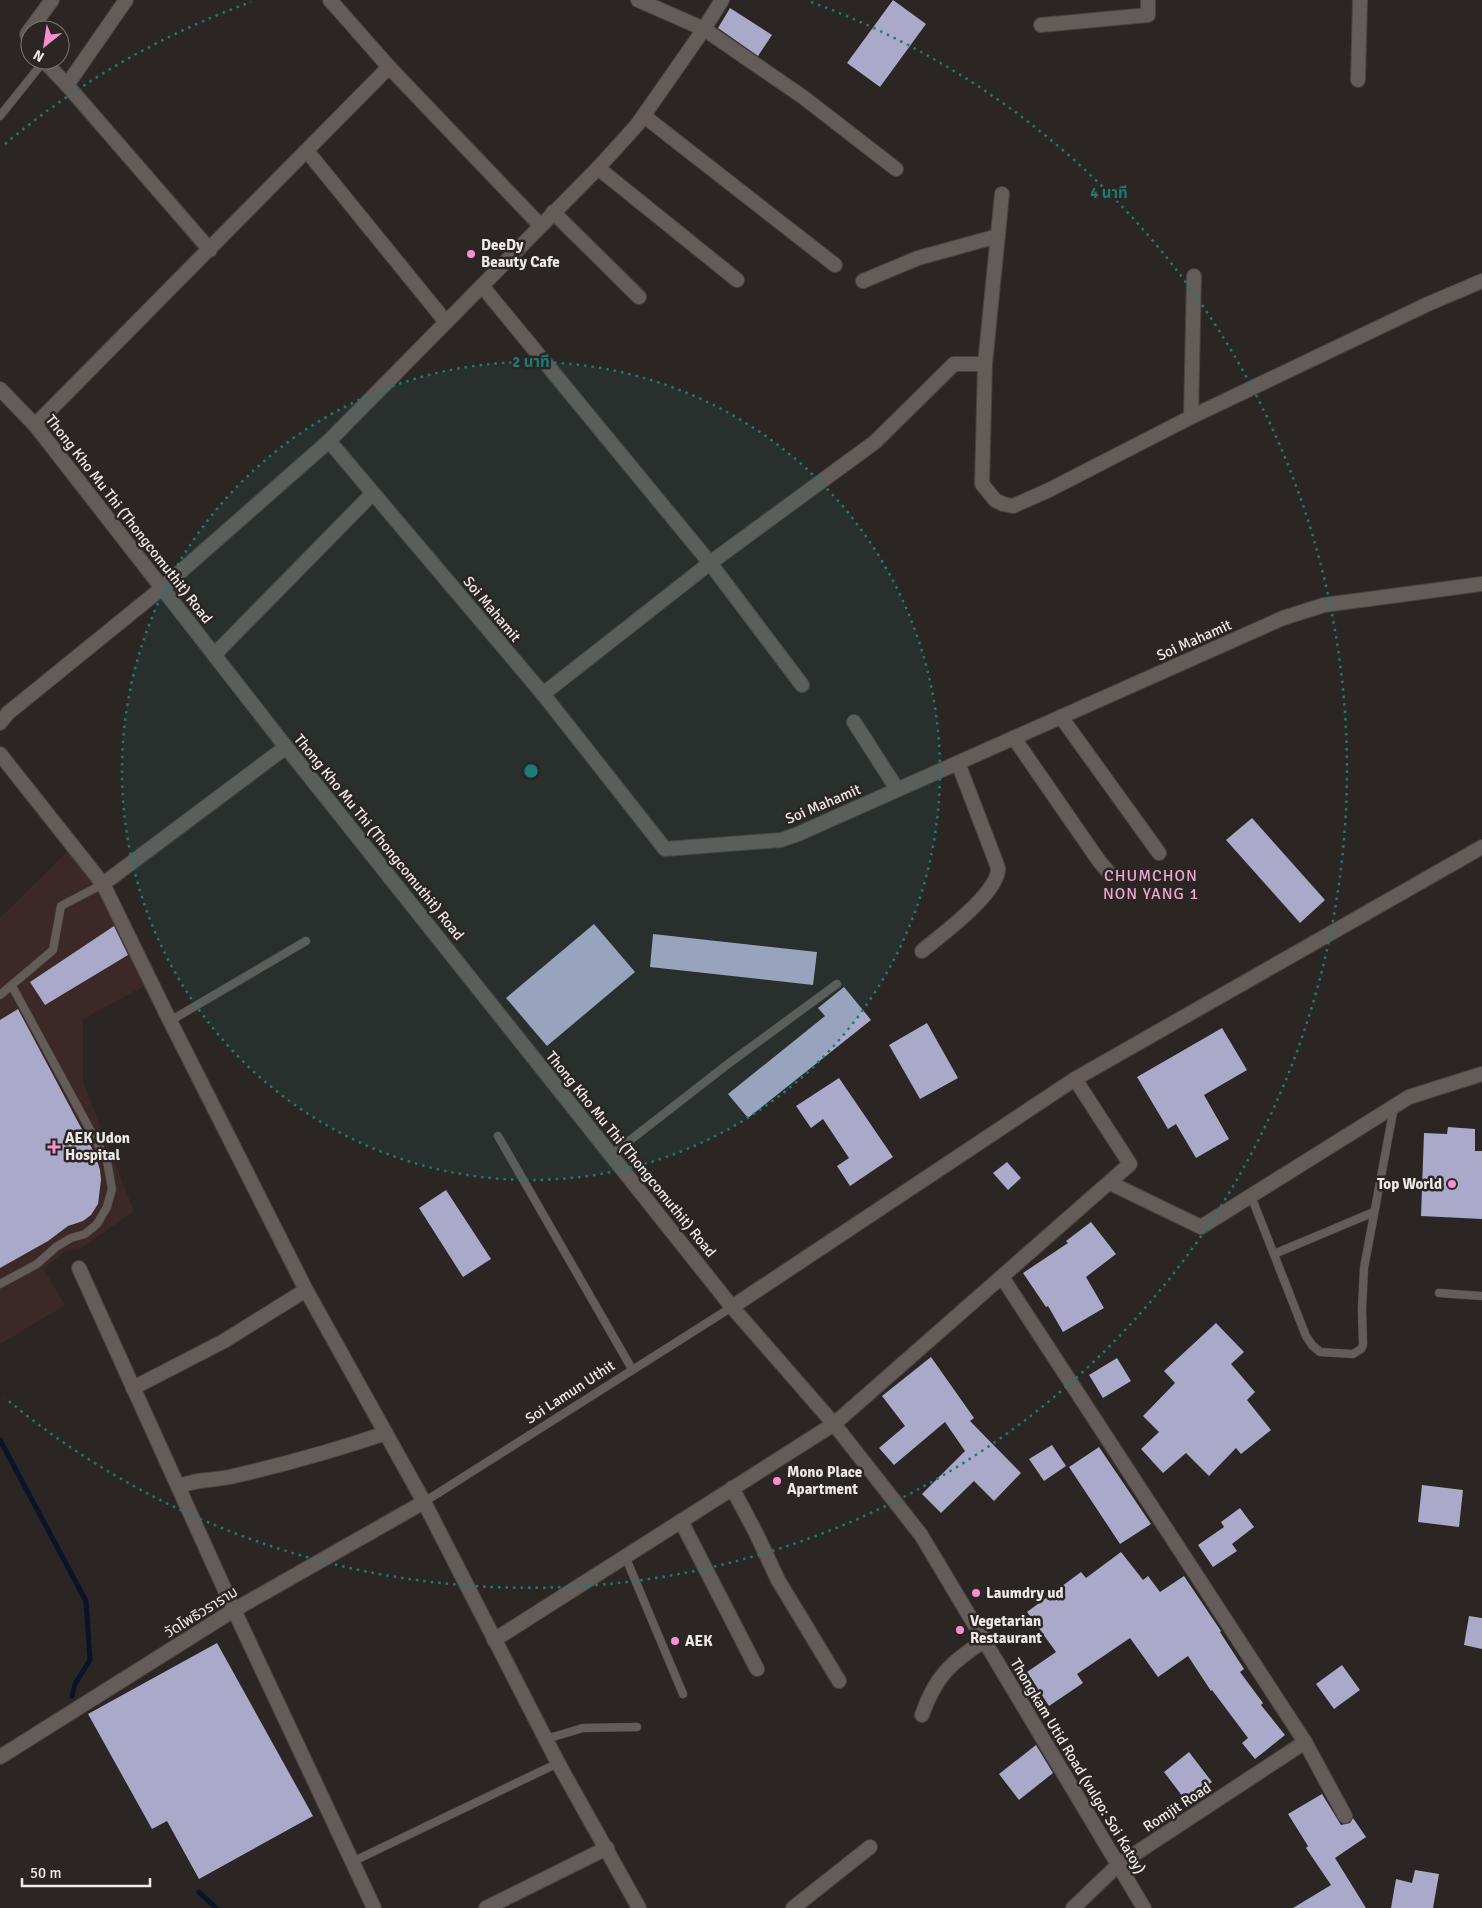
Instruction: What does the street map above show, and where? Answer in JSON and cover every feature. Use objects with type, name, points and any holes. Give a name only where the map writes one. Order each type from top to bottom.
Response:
[{"type":"street","points":[[37,20],[52,0]]},
{"type":"street","points":[[68,85],[126,0]]},
{"type":"street","points":[[330,0],[389,68],[540,225]]},
{"type":"street","points":[[638,0],[704,29],[803,96],[896,169]]},
{"type":"street","points":[[0,723],[8,713],[162,588],[329,442],[598,168],[644,116],[722,0]]},
{"type":"street","points":[[1042,25],[1148,15],[1148,0]]},
{"type":"street","points":[[1358,80],[1360,0]]},
{"type":"street","points":[[35,425],[389,68]]},
{"type":"street","points":[[52,70],[68,85],[210,250]]},
{"type":"street","points":[[644,116],[835,265]]},
{"type":"street","points":[[307,151],[446,322]]},
{"type":"street","points":[[598,168],[737,280]]},
{"type":"street","points":[[1002,194],[986,364],[982,484],[995,500],[1013,506],[1049,490],[1191,417],[1419,308],[1482,281]]},
{"type":"street","points":[[553,212],[638,297]]},
{"type":"street","points":[[863,281],[918,258],[998,236]]},
{"type":"street","points":[[1191,417],[1194,276]]},
{"type":"street","points":[[482,286],[710,564],[802,685]]},
{"type":"street","points":[[543,694],[710,564],[875,442],[954,364],[986,364]]},
{"type":"street","name":"Thong Kho Mu Thi (Thongcomuthit) Road","points":[[0,389],[35,425],[214,655],[732,1307]]},
{"type":"street","name":"Soi Mahamit","points":[[329,442],[543,694],[665,849],[781,840],[798,834],[1283,618],[1324,605],[1482,584]]},
{"type":"street","points":[[214,655],[372,494]]},
{"type":"street","points":[[1061,717],[1159,853]]},
{"type":"street","points":[[854,722],[897,789]]},
{"type":"street","points":[[1014,738],[1099,862],[1110,874]]},
{"type":"street","points":[[103,884],[286,746]]},
{"type":"street","points":[[0,754],[103,884],[306,1290],[424,1502],[558,1762],[639,1908]]},
{"type":"street","points":[[922,951],[979,902],[996,877],[998,868],[958,763]]},
{"type":"street","points":[[732,1307],[1075,1079],[1482,847]]},
{"type":"street","points":[[1110,1183],[1201,1227],[1409,1097],[1482,1074]]},
{"type":"street","points":[[494,1640],[834,1424],[1130,1164],[1075,1079]]},
{"type":"street","points":[[79,1268],[234,1610],[374,1908]]},
{"type":"street","points":[[1002,1276],[1305,1742],[1345,1816]]},
{"type":"street","points":[[133,1388],[224,1341],[306,1290]]},
{"type":"street","name":"Thongkam Utid Road (vulgo: Soi Katoy)","points":[[732,1307],[834,1424],[921,1535],[1144,1908]]},
{"type":"street","points":[[178,1487],[198,1480],[225,1479],[282,1465],[386,1433]]},
{"type":"street","points":[[732,1488],[778,1580],[839,1681]]},
{"type":"street","name":"วัดโพธิวราราม","points":[[0,1757],[234,1610],[424,1502]]},
{"type":"street","points":[[681,1521],[757,1670]]},
{"type":"street","points":[[922,1714],[928,1698],[941,1676],[966,1653],[984,1641]]},
{"type":"street","name":"Romjit Road","points":[[1073,1908],[1118,1865],[1305,1742]]},
{"type":"street","points":[[793,1908],[870,1847]]},
{"type":"street","points":[[486,1908],[607,1848]]},
{"type":"lane","points":[[0,116],[36,70]]},
{"type":"lane","points":[[0,995],[53,950],[61,906],[103,884]]},
{"type":"lane","points":[[170,1021],[306,941]]},
{"type":"lane","points":[[611,1155],[728,1064],[837,984]]},
{"type":"lane","points":[[0,1284],[37,1264],[56,1247],[71,1238],[85,1234],[97,1224],[107,1207],[112,1190],[107,1161],[12,986]]},
{"type":"lane","points":[[1251,1196],[1306,1336],[1312,1346],[1320,1352],[1353,1354],[1361,1349],[1363,1345],[1364,1268],[1394,1107]]},
{"type":"lane","points":[[498,1136],[632,1369]]},
{"type":"lane","points":[[1274,1254],[1374,1212]]},
{"type":"lane","points":[[1439,1293],[1482,1296]]},
{"type":"lane","name":"Soi Lamun Uthit","points":[[424,1502],[732,1307]]},
{"type":"lane","points":[[625,1556],[683,1694]]},
{"type":"lane","points":[[546,1739],[583,1728],[637,1727]]},
{"type":"lane","points":[[352,1862],[558,1762]]},
{"type":"shaded area","name":"AEK Udon Hospital","points":[[70,849],[97,888],[146,985],[83,1019],[83,1082],[134,1211],[80,1249],[66,1251],[43,1268],[65,1305],[0,1344],[0,918]]},
{"type":"building","points":[[893,0],[926,24],[880,87],[847,63]]},
{"type":"building","points":[[730,8],[772,35],[758,56],[718,28]]},
{"type":"building","points":[[1252,818],[1325,900],[1300,923],[1226,840]]},
{"type":"building","points":[[594,924],[635,972],[547,1046],[506,998]]},
{"type":"building","points":[[114,926],[128,955],[45,1005],[30,982]]},
{"type":"building","points":[[653,934],[817,952],[813,985],[650,967]]},
{"type":"building","points":[[844,987],[871,1020],[748,1118],[728,1094],[825,1016],[818,1008]]},
{"type":"building","points":[[18,1009],[95,1154],[101,1180],[98,1204],[91,1215],[83,1221],[68,1226],[48,1241],[0,1268],[0,1020]]},
{"type":"building","points":[[927,1023],[958,1078],[920,1099],[889,1045]]},
{"type":"building","points":[[1222,1028],[1247,1070],[1204,1095],[1229,1139],[1196,1158],[1176,1124],[1168,1129],[1137,1077]]},
{"type":"building","points":[[839,1078],[893,1157],[850,1186],[837,1166],[849,1158],[823,1119],[811,1128],[796,1106]]},
{"type":"building","name":"Top World","points":[[1448,1127],[1475,1129],[1475,1151],[1482,1151],[1482,1219],[1421,1216],[1424,1133],[1447,1134]]},
{"type":"building","points":[[1007,1162],[1021,1178],[1008,1190],[993,1173]]},
{"type":"building","points":[[446,1190],[491,1259],[463,1277],[419,1208]]},
{"type":"building","points":[[1091,1222],[1116,1254],[1086,1277],[1104,1308],[1063,1332],[1048,1306],[1046,1307],[1023,1273],[1068,1243],[1066,1241]]},
{"type":"building","points":[[1216,1323],[1244,1352],[1231,1364],[1255,1392],[1247,1400],[1271,1430],[1241,1454],[1236,1448],[1209,1476],[1186,1453],[1163,1473],[1141,1449],[1159,1432],[1143,1416],[1175,1383],[1164,1371]]},
{"type":"building","points":[[931,1357],[974,1418],[970,1421],[1021,1473],[994,1501],[974,1481],[941,1513],[922,1494],[965,1451],[945,1422],[894,1465],[879,1448],[905,1426],[882,1396]]},
{"type":"building","points":[[1117,1358],[1131,1381],[1103,1398],[1089,1375]]},
{"type":"building","points":[[1052,1445],[1066,1466],[1044,1481],[1029,1459]]},
{"type":"building","points":[[1099,1447],[1151,1524],[1120,1544],[1069,1467]]},
{"type":"building","points":[[1422,1485],[1463,1490],[1459,1527],[1418,1522]]},
{"type":"building","points":[[1240,1508],[1254,1527],[1232,1544],[1237,1551],[1213,1567],[1198,1545],[1224,1527],[1221,1522]]},
{"type":"building","points":[[1121,1552],[1143,1580],[1148,1576],[1160,1592],[1184,1576],[1221,1631],[1244,1669],[1240,1672],[1263,1703],[1261,1705],[1285,1735],[1255,1759],[1242,1743],[1248,1738],[1211,1691],[1188,1656],[1158,1677],[1130,1638],[1077,1674],[1083,1683],[1049,1706],[1027,1672],[1056,1652],[1027,1612],[1081,1572],[1086,1578]]},
{"type":"building","points":[[1469,1616],[1482,1618],[1482,1649],[1464,1645]]},
{"type":"building","points":[[217,1643],[313,1816],[199,1879],[167,1821],[152,1829],[88,1714]]},
{"type":"building","points":[[1342,1665],[1360,1690],[1334,1709],[1316,1684]]},
{"type":"building","points":[[1036,1745],[1053,1773],[1019,1800],[999,1774]]},
{"type":"building","points":[[1189,1752],[1212,1782],[1186,1801],[1164,1772]]},
{"type":"building","points":[[1322,1794],[1341,1825],[1350,1823],[1353,1818],[1366,1837],[1335,1858],[1366,1908],[1293,1908],[1331,1885],[1306,1848],[1308,1846],[1288,1814]]},
{"type":"building","points":[[1415,1870],[1439,1874],[1433,1908],[1391,1908],[1396,1879],[1412,1883]]},
{"type":"waterway","points":[[0,1440],[86,1601],[90,1660],[75,1684],[72,1696]]},
{"type":"waterway","points":[[199,1892],[216,1908]]},
{"type":"place","name":"DeeDy Beauty Cafe","points":[[471,254]]},
{"type":"place","name":"AEK Udon Hospital","points":[[54,1147]]},
{"type":"place","name":"Top World","points":[[1452,1184]]},
{"type":"place","name":"Mono Place Apartment","points":[[777,1481]]},
{"type":"place","name":"Laumdry ud","points":[[976,1593]]},
{"type":"place","name":"Vegetarian Restaurant","points":[[960,1630]]},
{"type":"place","name":"AEK","points":[[675,1641]]},
{"type":"district","name":"CHUMCHON NON YANG 1","points":[[1151,884]]}]
